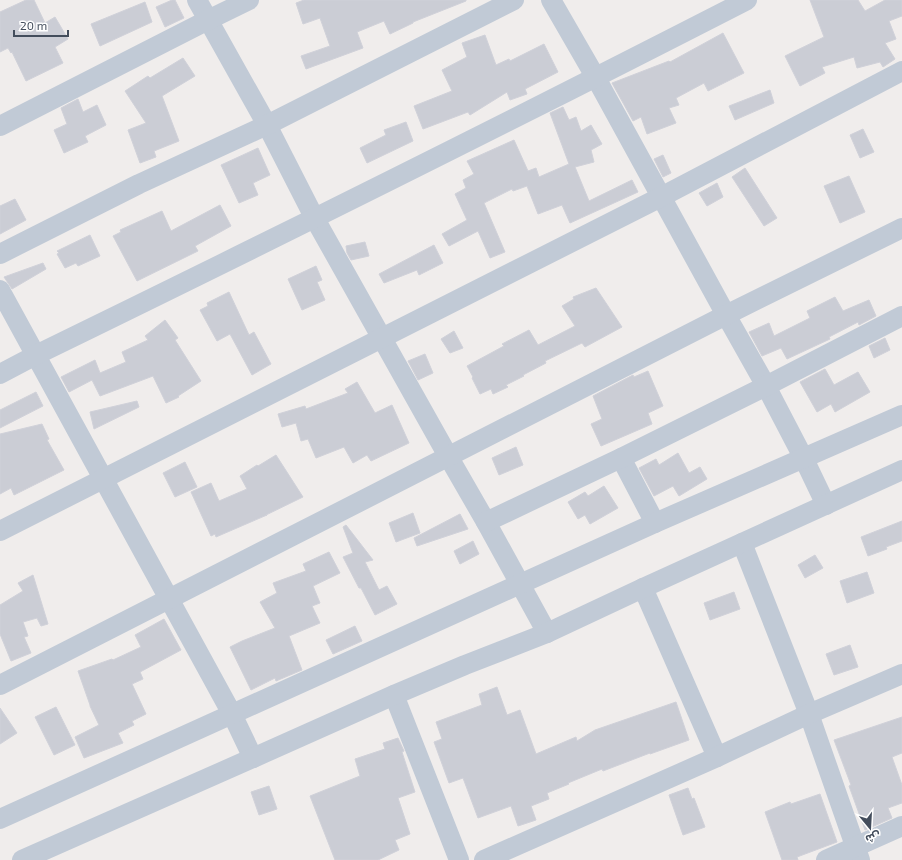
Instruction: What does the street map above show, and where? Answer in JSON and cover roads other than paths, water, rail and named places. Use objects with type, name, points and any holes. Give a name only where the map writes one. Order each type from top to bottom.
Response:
[{"type":"street","points":[[197,0],[267,126],[315,219],[381,339],[486,522],[547,633]]},
{"type":"street","points":[[0,126],[249,0]]},
{"type":"street","points":[[0,254],[139,184],[267,126],[514,0]]},
{"type":"street","points":[[551,0],[596,78],[766,386],[804,458],[826,505]]},
{"type":"street","points":[[0,374],[315,219],[596,78],[747,0]]},
{"type":"street","points":[[0,531],[661,197],[902,71]]},
{"type":"street","points":[[0,685],[726,314],[902,228]]},
{"type":"street","points":[[0,290],[232,714],[253,758]]},
{"type":"street","points":[[486,522],[621,458],[902,316]]},
{"type":"street","points":[[0,819],[655,523],[902,415]]},
{"type":"street","points":[[621,458],[655,523]]},
{"type":"street","points":[[22,860],[53,853],[253,758],[465,664],[547,633],[902,470]]},
{"type":"street","points":[[742,543],[809,714],[858,853]]},
{"type":"street","points":[[643,588],[717,757]]},
{"type":"street","points":[[484,860],[717,757],[809,714],[902,674]]},
{"type":"street","points":[[394,695],[459,860]]},
{"type":"street","points":[[826,860],[858,853],[902,826]]}]
